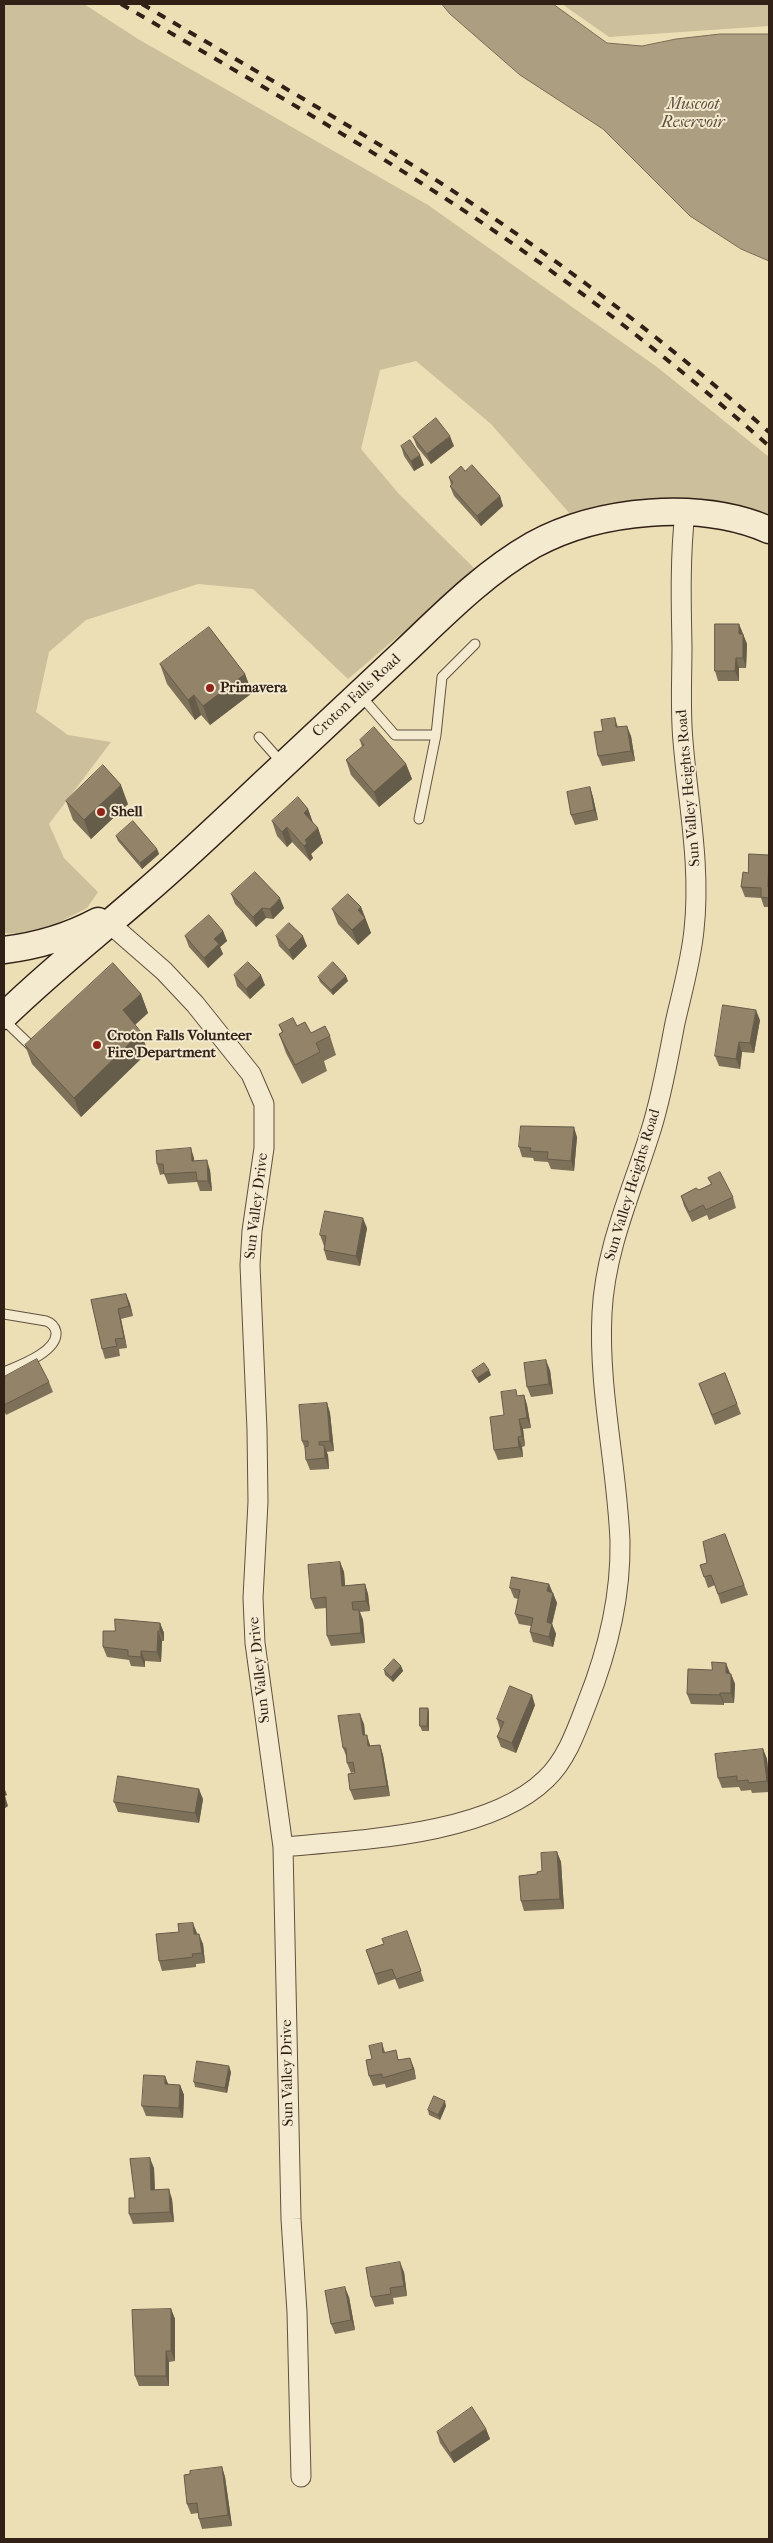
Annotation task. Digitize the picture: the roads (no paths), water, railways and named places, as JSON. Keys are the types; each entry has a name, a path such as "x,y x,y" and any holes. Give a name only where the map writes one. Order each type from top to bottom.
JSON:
{"main road":[{"name":"Croton Falls Road","path":"4,1016 140,898 476,586 509,560 534,544 592,523 623,517 684,512 712,513 741,519 769,530"},
{"path":"4,950 32,946 63,938 140,898"}],"street":[{"name":"Sun Valley Heights Road","path":"283,1847 427,1831 501,1808 526,1794 547,1779 562,1759 576,1732 601,1663 618,1581 620,1541 602,1358 602,1313 606,1276 615,1235 652,1129 663,1088 694,932 696,864 684,757 681,702 681,567 684,512"},
{"name":"Sun Valley Drive","path":"109,923 164,971 195,1004 251,1074 264,1104 264,1148 252,1231 250,1265 258,1430 258,1502 253,1598 255,1643 283,1847 291,2219 297,2312 301,2477"}],"lane":[{"path":"419,819 436,735 442,677 474,644"},
{"path":"359,694 395,735 436,735"},
{"path":"259,737 284,765"},
{"path":"4,1020 31,1046"},
{"path":"4,1314 46,1321 51,1323 56,1330 56,1338 46,1350 4,1372"}],"water":[{"name":"Muscoot Reservoir","path":"442,4 553,4 607,43 642,46 676,39 720,34 769,34 769,261 741,249 690,216 603,129 520,75 450,14"}],"railway":[{"path":"121,4 323,123 486,225 570,285 651,347 769,446"},
{"path":"142,4 374,141 492,217 574,275 654,336 769,432"}],"place":[{"name":"Primavera","path":"210,688"},
{"name":"Shell","path":"101,812"},
{"name":"Croton Falls Volunteer Fire Department","path":"97,1045"}]}
